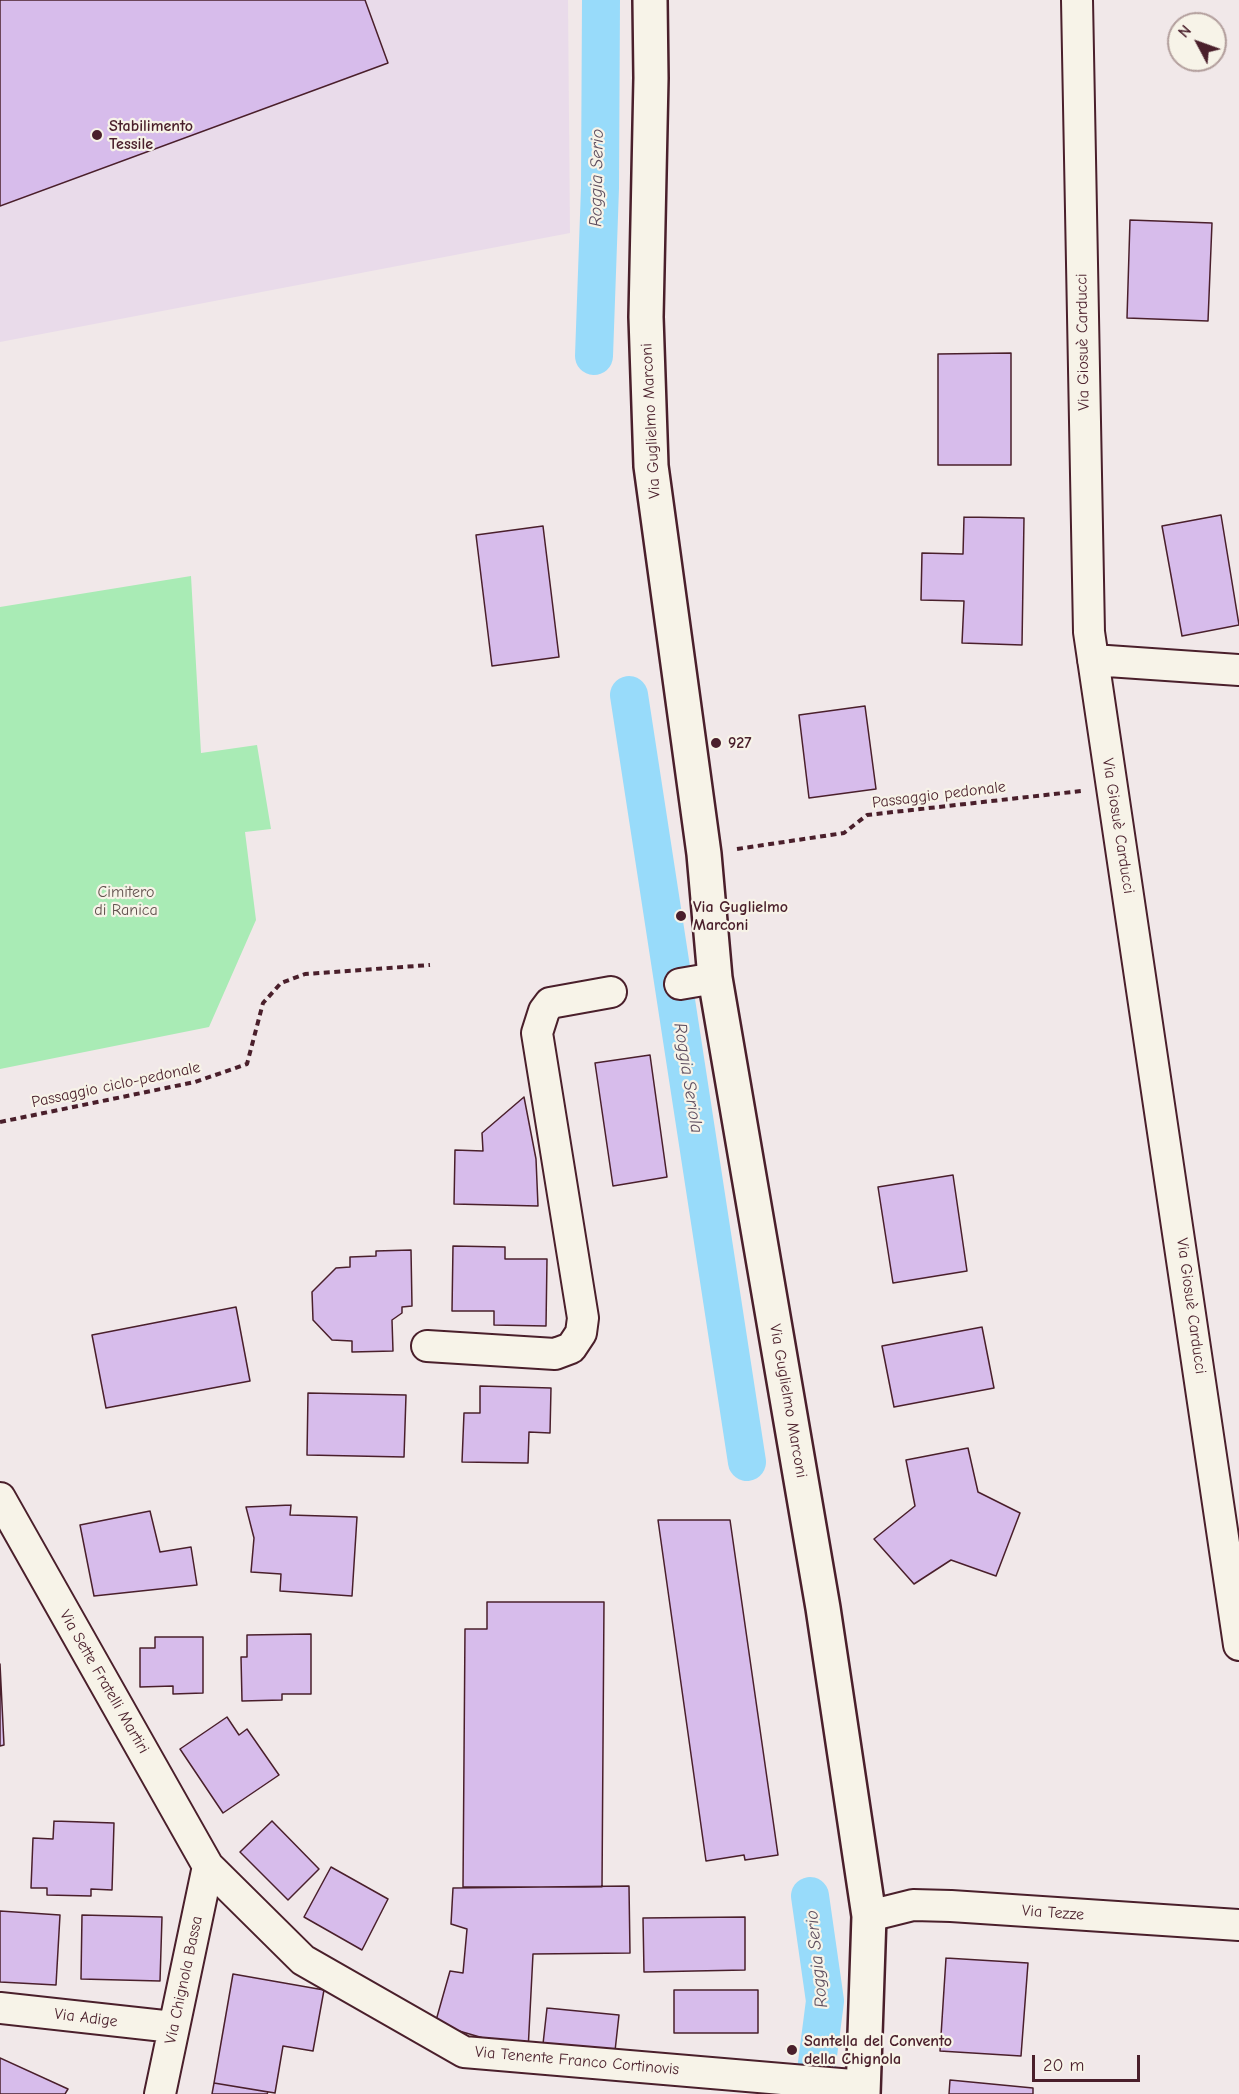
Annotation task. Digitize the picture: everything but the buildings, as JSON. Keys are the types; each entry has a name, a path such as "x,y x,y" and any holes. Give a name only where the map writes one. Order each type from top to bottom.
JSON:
{"street":[{"name":"Via Guglielmo Marconi","path":"650,0 651,78 646,317 651,466 704,854 715,978 824,1608 869,1916 864,2090"},
{"name":"Via Giosuè Carducci","path":"1077,0 1089,620 1093,660 1239,1645"},
{"path":"1093,660 1239,670"},
{"path":"680,984 715,978"},
{"path":"427,1346 555,1354 571,1348 581,1333 583,1318 537,1033 544,1011 550,1003 611,992"},
{"name":"Via Sette Fratelli Martiri","path":"0,1498 208,1866"},
{"name":"Via Chignola Bassa","path":"160,2094 208,1866"},
{"name":"Via Tenente Franco Cortinovis","path":"208,1866 303,1960 464,2052 821,2082 864,2090"},
{"name":"Via Tezze","path":"869,1916 913,1905 1239,1925"},
{"name":"Via Adige","path":"0,2008 173,2027"}],"path":[{"name":"Passaggio pedonale","path":"704,854 844,833 867,815 1112,787"},
{"name":"Passaggio ciclo-pedonale","path":"0,1122 195,1082 247,1064 263,1003 281,983 305,974 430,965"}],"shaded area":[{"path":"0,0 568,0 570,233 0,342"}],"green space":[{"name":"Cimitero di Ranica","path":"191,576 201,753 257,745 271,829 245,832 256,920 209,1027 0,1069 0,607"}],"waterway":[{"name":"Roggia Serio","path":"594,356 600,188 601,0"},
{"name":"Roggia Seriola","path":"629,695 747,1462"},
{"name":"Roggia Serio","path":"810,1896 825,2001 813,2094"}],"place":[{"name":"Stabilimento Tessile","path":"97,135"},
{"name":"927","path":"716,743"},
{"name":"Via Guglielmo Marconi","path":"681,916"},
{"name":"Santella del Convento della Chignola","path":"792,2050"}]}
